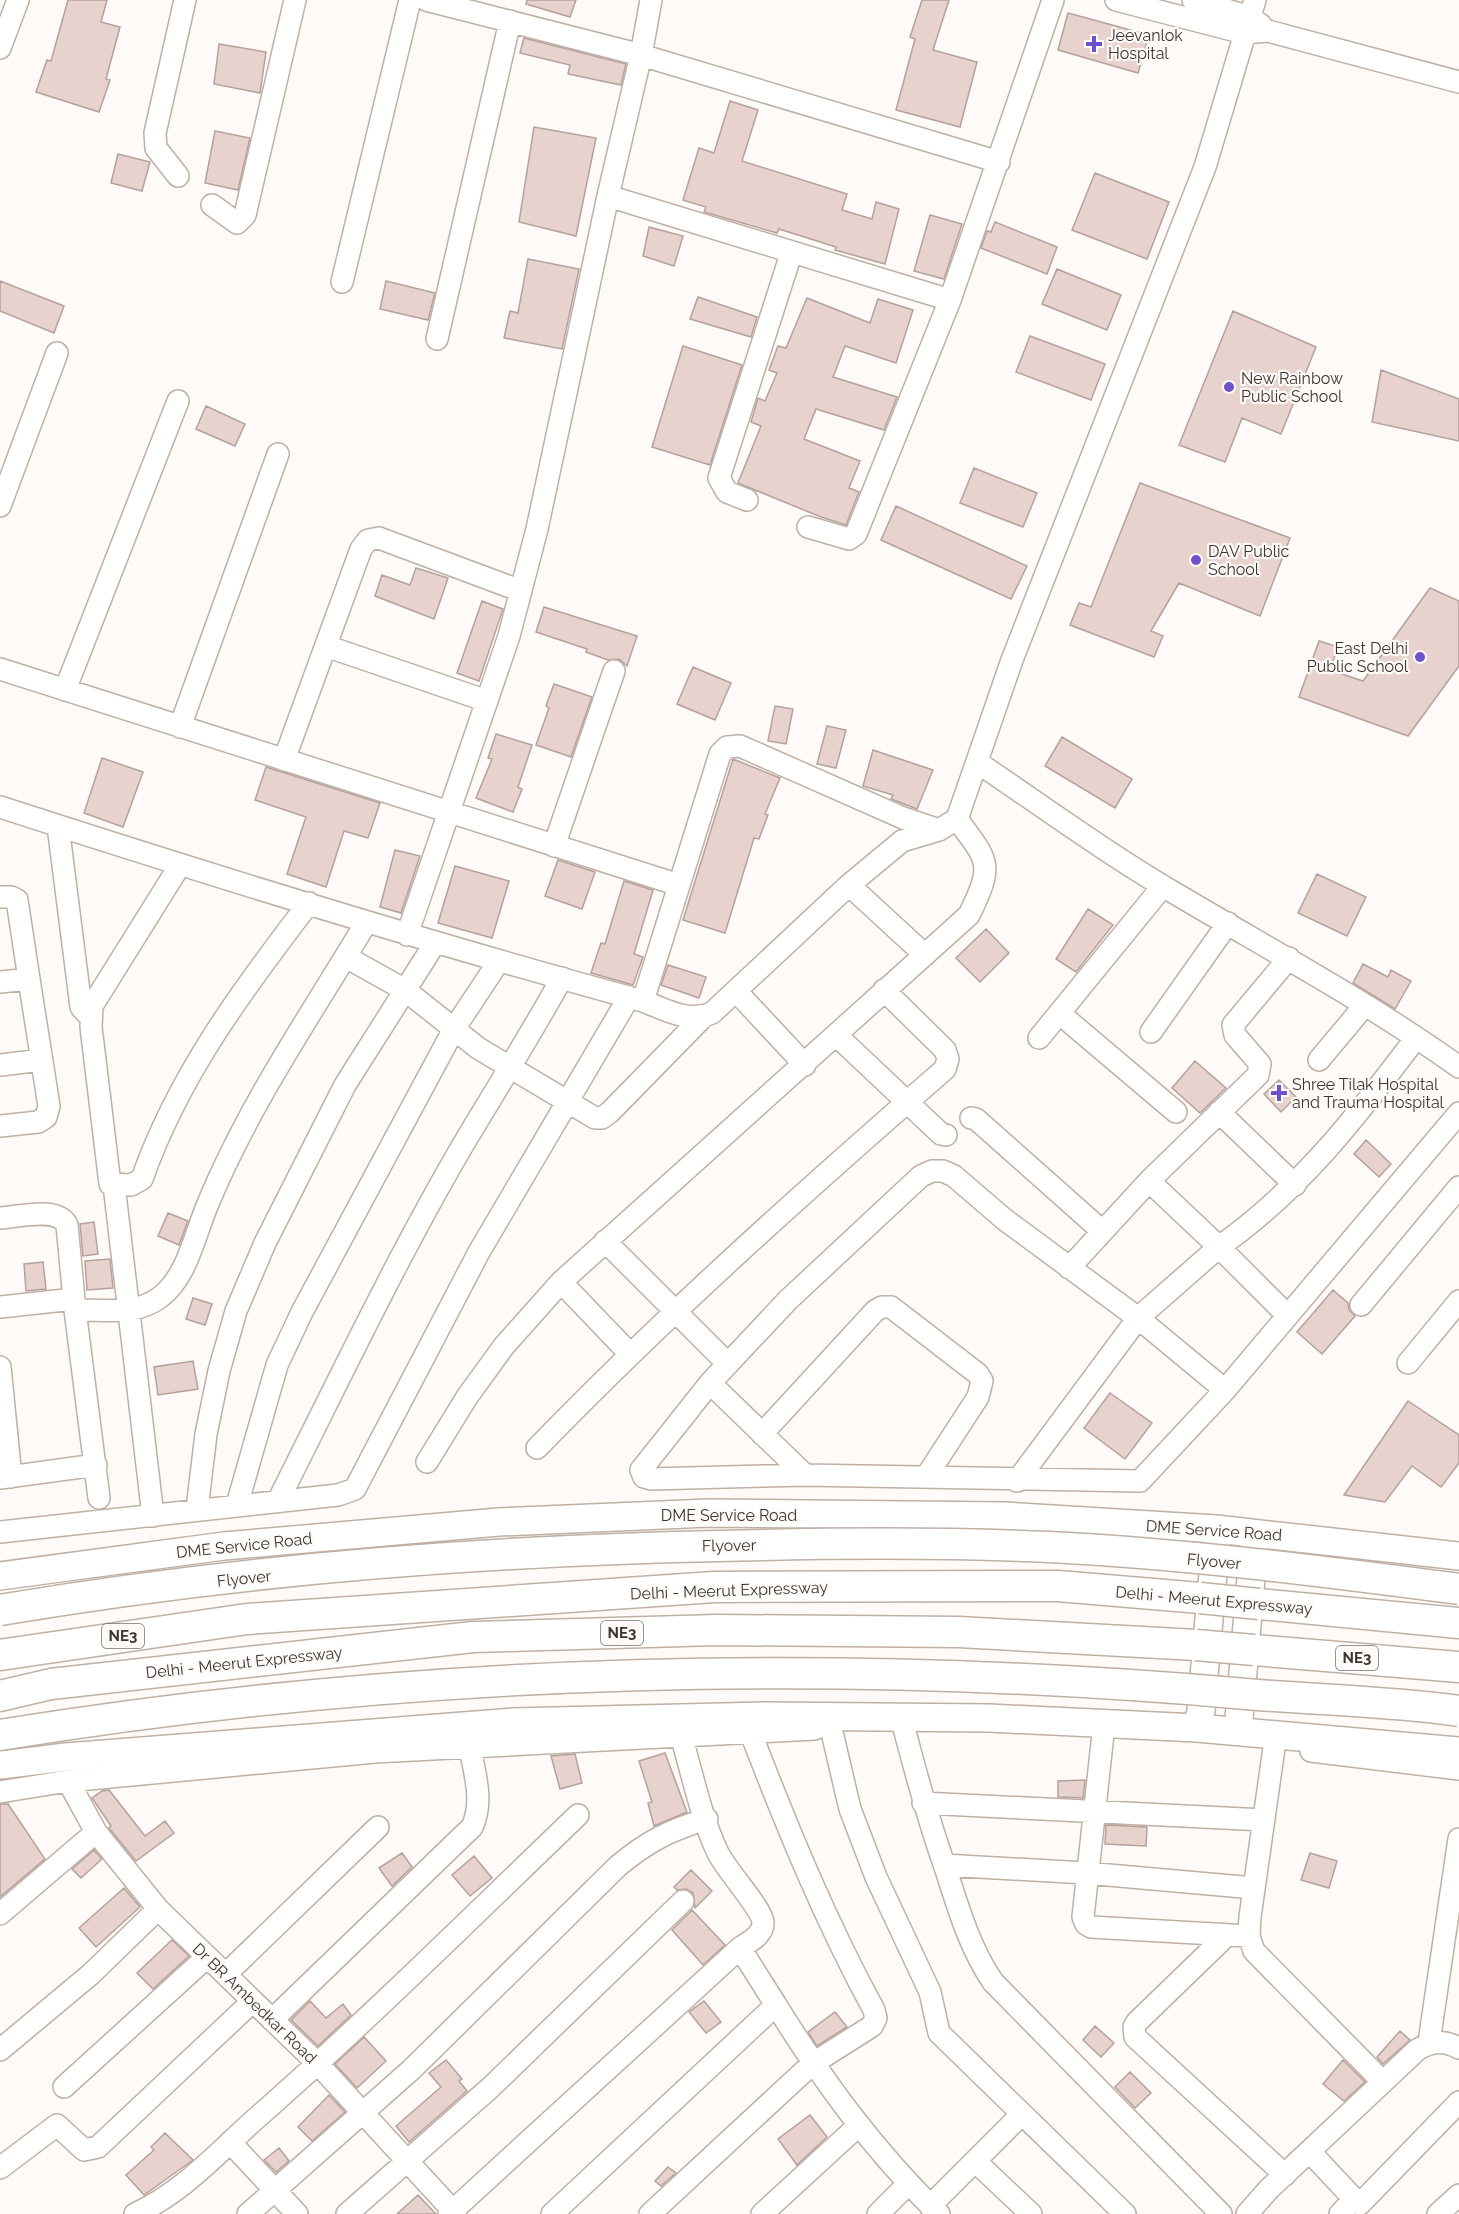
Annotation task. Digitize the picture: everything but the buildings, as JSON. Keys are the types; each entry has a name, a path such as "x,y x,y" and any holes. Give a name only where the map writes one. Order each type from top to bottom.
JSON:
{"highway":[{"name":"Flyover","path":"0,1610 152,1588 349,1566 576,1549 828,1543 1049,1547 1312,1569 1459,1588"},
{"name":"Delhi - Meerut Expressway","path":"0,1655 247,1619 714,1587 1058,1586 1459,1623"},
{"name":"Delhi - Meerut Expressway","path":"0,1696 51,1684 473,1637 717,1630 936,1632 1196,1645 1459,1667"},
{"path":"0,1735 257,1698 501,1678 690,1672 903,1673 1149,1686 1459,1711"}],"main road":[{"name":"DME Service Road","path":"0,1576 224,1546 499,1522 663,1515 1005,1516 1216,1529 1459,1556"},
{"path":"1197,1728 1203,1688 1216,1529"},
{"path":"1238,1730 1255,1533"},
{"path":"0,1765 66,1757 467,1736 679,1726 989,1718 1238,1730 1459,1751"}],"street":[{"path":"0,48 18,0"},
{"path":"178,176 156,148 155,133 184,0"},
{"path":"212,205 237,223 245,215 295,0"},
{"path":"342,282 410,0"},
{"path":"426,0 641,54 999,162"},
{"path":"407,935 487,701 521,591 537,529 651,0"},
{"path":"808,527 849,539 856,534 950,300 1053,0"},
{"path":"1116,0 1250,17"},
{"path":"1193,0 1250,17 1268,31 1459,82"},
{"path":"345,957 405,990 454,1029 511,1068 595,1118 602,1118 703,1017 712,1013 849,885 902,841 948,824 978,762 1012,660 1205,167 1250,17"},
{"path":"437,339 510,21"},
{"path":"608,196 791,254 950,300"},
{"path":"747,500 727,492 718,478 791,254"},
{"path":"0,506 57,353"},
{"path":"66,690 178,401"},
{"path":"180,727 278,454"},
{"path":"284,760 361,549 368,540 379,538 521,591"},
{"path":"326,646 487,701"},
{"path":"0,669 679,885"},
{"path":"554,846 614,671"},
{"path":"0,1532 338,1495 355,1489 464,1280 567,1102 636,999 679,885 720,754 727,747 740,746 903,818 948,824 984,856 984,884 969,915 884,990 805,1065 604,1241 561,1282 504,1346 467,1397 427,1462"},
{"path":"978,762 1103,848 1163,886 1289,958 1459,1067"},
{"path":"0,807 180,865 309,903 366,923 636,999 684,1017 703,1017"},
{"path":"58,826 81,1007 91,1018"},
{"path":"180,865 94,1001 91,1018 108,1181 114,1185 131,1185 142,1179 170,1114 204,1050 249,981 309,903"},
{"path":"849,885 925,955"},
{"path":"1039,1038 1163,886"},
{"path":"0,897 11,897 17,900 49,1106 46,1117 38,1122 0,1126"},
{"path":"0,1306 74,1305 130,1312 158,1299 174,1282 228,1162 267,1086 366,923"},
{"path":"1151,1032 1228,923"},
{"path":"197,1509 213,1402 236,1311 265,1243 316,1140 355,1068 435,943"},
{"path":"1069,1268 1101,1230 1260,1071 1256,1059 1235,1035 1233,1025 1289,958"},
{"path":"237,1505 259,1423 282,1354 322,1270 454,1029 499,961"},
{"path":"278,1501 419,1225 467,1138 511,1068 562,978"},
{"path":"0,982 29,979"},
{"path":"537,1448 630,1354 752,1239 945,1069 948,1059 945,1050 884,990"},
{"path":"736,991 805,1065"},
{"path":"1319,1060 1365,1005"},
{"path":"1059,1013 1176,1112"},
{"path":"837,1035 941,1134 946,1135"},
{"path":"1017,1481 1138,1318 1219,1248 1259,1219 1295,1185 1336,1140 1416,1038"},
{"path":"0,1065 42,1060"},
{"path":"1219,1112 1295,1185"},
{"path":"1225,1390 1138,1318 1004,1219 954,1176 942,1171 932,1171 921,1176 788,1300 710,1383 645,1462 641,1470 644,1477 805,1475 1017,1481 1140,1481 1225,1390 1459,1113"},
{"path":"971,1118 1101,1230"},
{"path":"1149,1181 1287,1315"},
{"path":"114,1185 153,1516"},
{"path":"1361,1305 1459,1187"},
{"path":"0,1218 48,1215 65,1220 69,1234 74,1305 99,1498"},
{"path":"604,1241 728,1364"},
{"path":"561,1282 630,1354"},
{"path":"1408,1363 1459,1301"},
{"path":"762,1434 875,1311 882,1307 891,1307 978,1374 982,1381 978,1397 926,1477"},
{"path":"0,1367 5,1477 96,1465"},
{"path":"710,1383 805,1475"},
{"path":"453,2213 740,1948 760,1934 763,1926 761,1915 738,1885 718,1853 679,1726 750,1731 904,1728 1103,1734 1388,1759 1459,1769"},
{"path":"831,1728 850,1809 876,1877 930,1992 939,2033 1125,2214"},
{"path":"904,1728 923,1803 964,1928 976,1956 993,1982 1221,2214"},
{"path":"650,2214 812,2064 872,2026 876,2018 874,2010 830,1927 750,1731"},
{"path":"1103,1734 1086,1873 1083,1917 1086,1924 1091,1928 1249,1936"},
{"path":"0,1792 68,1781 375,1752 467,1736 479,1802 477,1816 472,1827 272,2020"},
{"path":"1274,1748 1249,1936 1254,1951 1264,1964 1383,2082"},
{"name":"Dr BR Ambedkar Road","path":"68,1781 96,1832 158,1909 318,2064 408,2160 453,2213"},
{"path":"923,1803 1264,1820"},
{"path":"135,2214 156,2204 182,2186 318,2064 578,1815"},
{"path":"248,2214 492,1992 618,1866 645,1844 674,1829 707,1819"},
{"path":"226,1974 378,1827"},
{"path":"0,1914 96,1832"},
{"path":"1429,2043 1459,1839"},
{"path":"944,1865 1086,1873 1254,1888"},
{"path":"347,2214 490,2087 683,1901"},
{"path":"0,2050 91,1974 158,1909"},
{"path":"1227,1935 1137,2022 1133,2032 1135,2037 1285,2175"},
{"path":"740,1948 812,2064 858,2126 908,2184 935,2210 975,2161 1021,2115"},
{"path":"64,2087 207,1957"},
{"path":"0,2168 57,2125 84,2150 98,2147 253,2001"},
{"path":"552,2214 776,2005"},
{"path":"1247,2214 1417,2050 1429,2043 1442,2042 1459,2049"},
{"path":"1310,2152 1356,2208 1459,2102"},
{"path":"762,2214 858,2126"},
{"path":"230,2142 297,2214"},
{"path":"975,2161 1031,2214"},
{"path":"878,2214 908,2184"},
{"path":"1438,2214 1459,2195"}],"place":[{"name":"Jeevanlok Hospital","path":"1094,44"},
{"name":"New Rainbow Public School","path":"1229,387"},
{"name":"DAV Public School","path":"1196,560"},
{"name":"East Delhi Public School","path":"1420,657"},
{"name":"Shree Tilak Hospital and Trauma Hospital","path":"1279,1093"}]}
